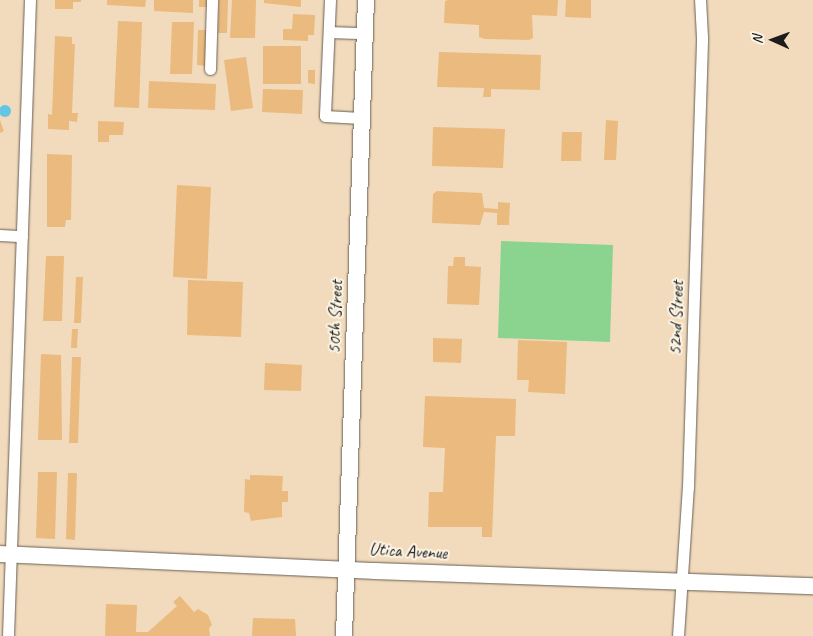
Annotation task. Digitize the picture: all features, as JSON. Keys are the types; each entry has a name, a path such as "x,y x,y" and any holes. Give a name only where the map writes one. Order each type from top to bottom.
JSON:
{"street":[{"path":"8,636 6,554 22,236 30,0"},
{"path":"210,69 212,0"},
{"path":"330,0 325,116 361,118"},
{"name":"50th Street","path":"344,636 366,0"},
{"name":"52nd Street","path":"678,636 680,581 688,487 702,37 700,0"},
{"path":"329,32 365,32"},
{"path":"0,236 22,236"},
{"name":"Utica Avenue","path":"6,554 813,586"}],"green space":[{"path":"501,241 613,245 610,342 498,338"}],"water":[{"path":"3,105 7,105 11,111 7,117 3,117 -1,113 -1,109"}],"building":[{"path":"55,0 81,0 81,2 73,2 73,9 55,9"},
{"path":"107,0 146,0 145,7 107,5"},
{"path":"154,0 193,0 193,13 154,11"},
{"path":"199,0 207,0 207,7 199,7"},
{"path":"219,0 228,0 227,33 218,33"},
{"path":"232,0 256,0 255,38 230,38"},
{"path":"264,0 301,0 301,7 264,3"},
{"path":"448,0 558,0 557,16 532,15 533,38 529,40 485,39 479,37 479,25 444,23 445,1"},
{"path":"566,0 591,0 591,18 565,17"},
{"path":"293,14 315,15 314,35 308,35 308,41 283,40 283,29 292,29"},
{"path":"118,21 142,22 139,108 114,107"},
{"path":"172,22 194,22 192,74 170,74"},
{"path":"198,30 207,30 206,66 197,65"},
{"path":"55,36 72,37 72,44 75,44 72,113 78,113 77,122 69,121 69,130 48,129 48,114 52,115"},
{"path":"263,46 301,46 301,84 263,84"},
{"path":"439,52 541,55 540,90 491,89 491,97 483,97 484,88 437,87"},
{"path":"246,57 253,108 231,111 224,60"},
{"path":"308,70 315,70 315,84 308,83"},
{"path":"149,81 216,84 215,110 148,108"},
{"path":"263,89 303,90 302,114 262,112"},
{"path":"0,120 4,131 0,133"},
{"path":"606,120 618,121 616,160 604,160"},
{"path":"98,121 124,122 123,135 109,135 109,142 98,142"},
{"path":"433,127 505,129 503,168 432,166"},
{"path":"562,132 582,132 581,161 561,161"},
{"path":"47,154 72,155 71,220 66,220 65,227 47,227"},
{"path":"177,185 211,187 207,279 173,277"},
{"path":"437,191 482,193 484,208 498,209 498,202 510,203 509,225 497,225 497,213 484,212 480,225 432,223 433,194"},
{"path":"46,256 64,256 62,321 43,321"},
{"path":"454,257 465,257 465,266 481,267 479,305 447,304 448,266 453,266"},
{"path":"76,277 83,277 81,323 74,323"},
{"path":"188,280 243,282 241,337 187,335"},
{"path":"72,329 78,329 77,348 71,348"},
{"path":"433,338 462,339 461,363 433,362"},
{"path":"518,340 567,342 565,394 528,392 529,380 517,380"},
{"path":"41,354 61,355 62,440 38,440"},
{"path":"72,357 81,357 78,443 69,443"},
{"path":"265,363 302,365 301,391 264,390"},
{"path":"425,396 516,399 515,436 496,436 492,537 482,537 482,527 428,527 429,492 443,492 445,448 423,447"},
{"path":"38,472 57,472 55,539 36,538"},
{"path":"68,473 77,473 75,540 66,539"},
{"path":"250,475 283,476 282,491 288,491 288,502 282,502 282,517 251,521 249,513 244,512 245,479 250,480"},
{"path":"180,596 194,612 198,609 208,615 212,625 209,628 210,636 105,636 106,604 137,605 136,632 148,632 177,606 173,602"},
{"path":"253,618 295,619 296,636 252,636"}]}
